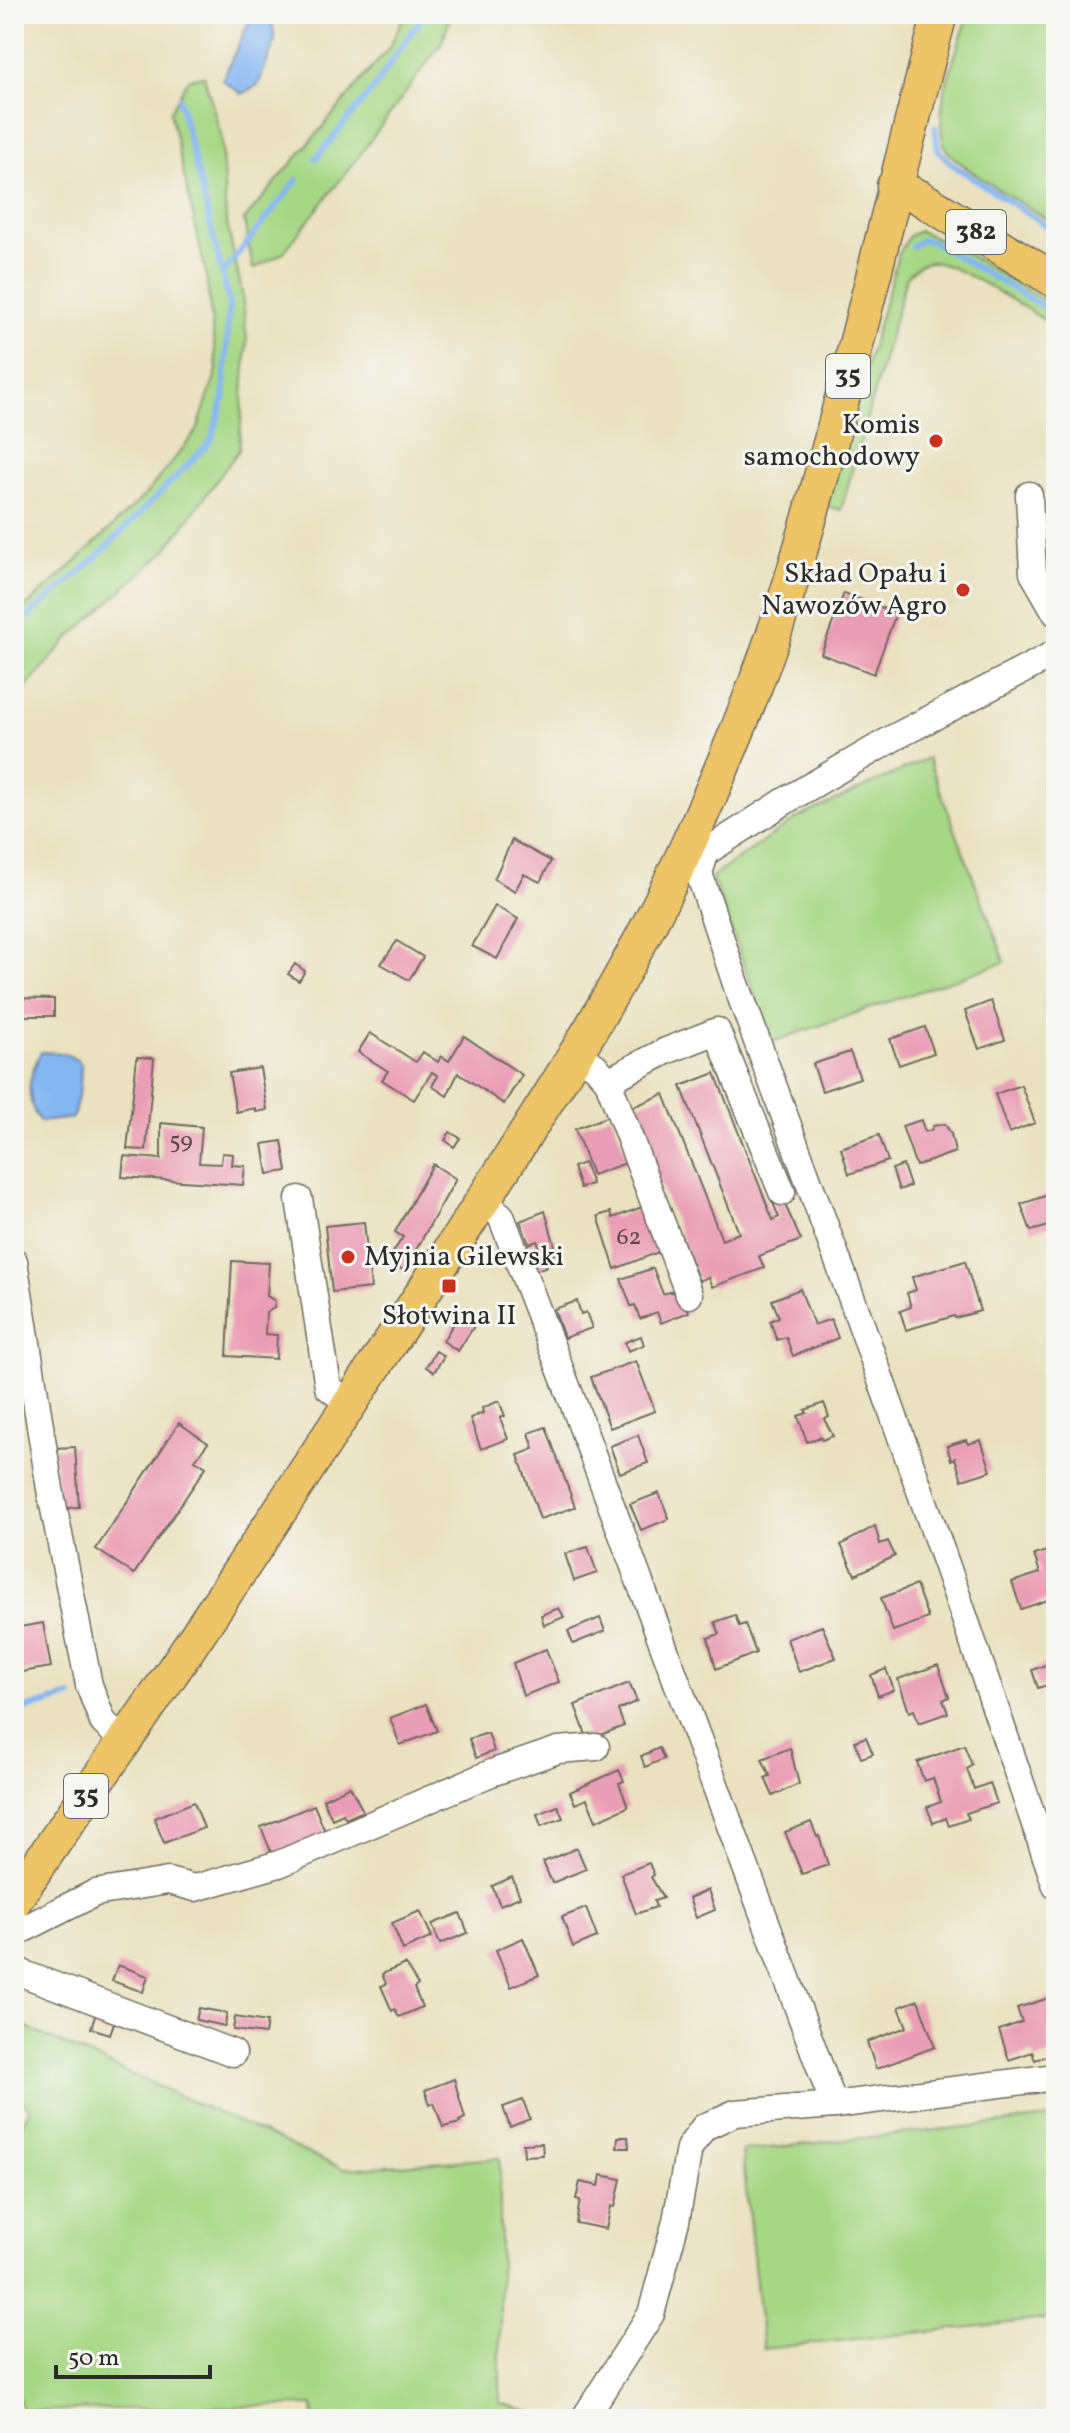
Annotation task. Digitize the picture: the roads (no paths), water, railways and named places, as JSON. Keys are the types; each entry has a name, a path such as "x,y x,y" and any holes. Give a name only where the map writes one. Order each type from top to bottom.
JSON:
{"main road":[{"name":"35","path":"14,1901 350,1404 575,1055 688,870 797,564 940,14"},
{"name":"382","path":"896,176 928,179 1056,259"},
{"name":"382","path":"896,176 919,197 1056,281"}],"street":[{"path":"1029,495 1033,573 1056,613"},
{"path":"1056,653 895,737 785,801 706,852 688,870 736,984 860,1321 1056,1886"},
{"path":"608,1081 666,1051 717,1031 782,1192"},
{"path":"575,1055 595,1066 608,1081 689,1295"},
{"path":"299,1199 328,1387 350,1404"},
{"path":"483,1200 501,1216 834,2105"},
{"path":"14,1261 50,1489 89,1685 103,1722 124,1741"},
{"path":"14,1934 95,1893 168,1881 195,1888 279,1864 491,1773 558,1750 596,1747"},
{"path":"14,1968 233,2053"},
{"path":"584,2419 651,2314 676,2221 689,2148 704,2127 735,2113 834,2105 1056,2077"}],"water":[{"path":"261,14 271,17 275,41 258,85 242,94 222,80 251,18"},
{"path":"41,1052 67,1055 81,1064 73,1118 40,1122 35,1113 30,1087"}],"waterway":[{"path":"316,158 373,89 424,14"},
{"path":"14,628 95,559 211,441 224,398 229,301 179,98"},
{"path":"935,127 938,150 953,165 1056,232"},
{"path":"222,274 297,180"},
{"path":"912,246 921,240 931,241 1056,314"},
{"path":"14,1712 71,1696"}],"place":[{"name":"Komis samochodowy","path":"936,441"},
{"name":"Skład Opału i Nawozów Agro","path":"963,590"},
{"name":"Myjnia Gilewski","path":"348,1257"},
{"name":"Słotwina II","path":"449,1286"}]}
